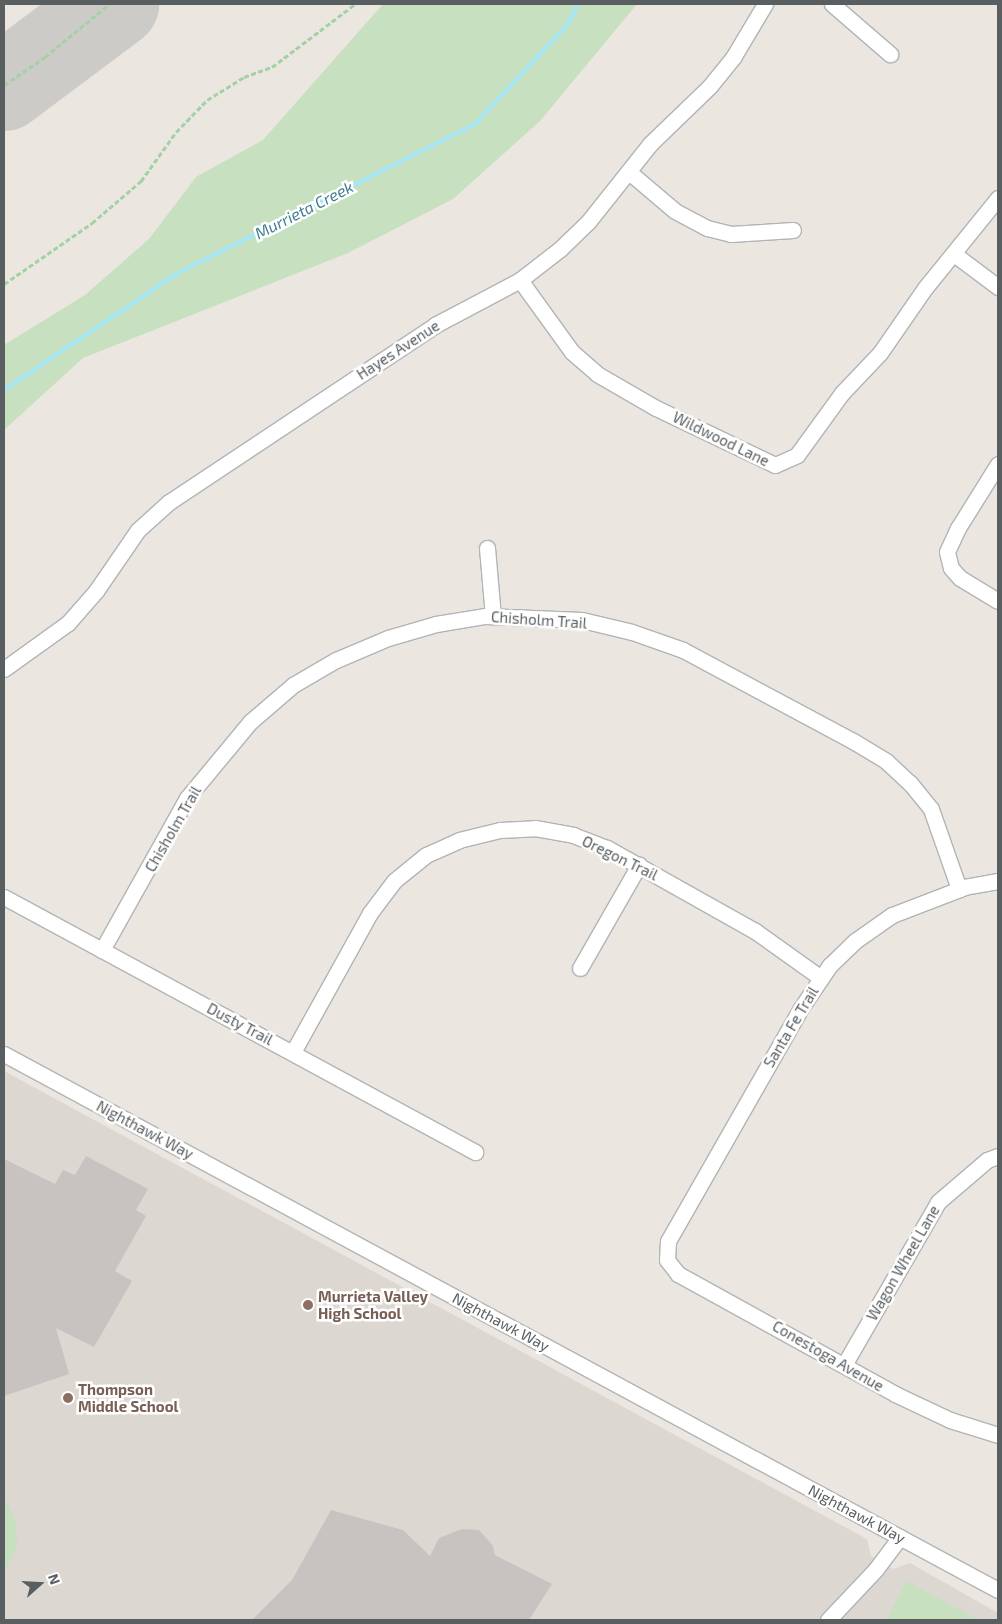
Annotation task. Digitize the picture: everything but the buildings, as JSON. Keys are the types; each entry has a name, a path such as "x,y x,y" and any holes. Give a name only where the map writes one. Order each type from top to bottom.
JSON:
{"street":[{"name":"Hayes Avenue","path":"4,669 68,623 96,591 138,530 169,502 436,325 520,280 560,249 588,222 650,144 690,107 734,56 765,4"},
{"path":"832,4 890,54"},
{"path":"629,172 675,211 708,228 731,234 793,230"},
{"name":"Wildwood Lane","path":"520,280 572,352 597,374 656,408 775,465 797,454 842,393 880,353 925,288 998,198"},
{"path":"954,254 998,287"},
{"path":"998,464 958,528 947,552 951,568 960,578 998,601"},
{"path":"487,548 493,616"},
{"name":"Chisholm Trail","path":"102,950 187,798 250,722 293,685 336,660 388,638 436,624 493,616 582,620 675,647 853,741 886,761 931,809 959,889"},
{"name":"Oregon Trail","path":"293,1052 370,913 394,881 426,855 459,840 500,830 535,828 573,835 638,865 755,931 821,978"},
{"path":"580,968 638,865"},
{"name":"Santa Fe Trail","path":"667,1260 668,1241 821,978 855,941 892,915 959,889 998,881"},
{"name":"Dusty Trail","path":"4,897 475,1152"},
{"name":"Nighthawk Way","path":"4,1054 998,1590"},
{"name":"Wagon Wheel Lane","path":"844,1364 938,1202 987,1160 998,1156"},
{"name":"Conestoga Avenue","path":"667,1260 678,1274 844,1364 895,1394 950,1420 998,1435"},
{"path":"828,1620 876,1570 900,1538"}],"path":[{"path":"4,85 45,58 109,4"},
{"path":"4,284 92,223 141,180 176,132 207,100 244,77 272,67 355,4"}],"shaded area":[{"name":"Murrieta Valley High School","path":"4,1071 867,1539 871,1556 893,1569 910,1563 998,1613 998,1620 4,1620"}],"green space":[{"path":"383,4 637,4 540,121 453,199 348,253 83,358 4,430 4,345 85,295 149,239 196,177 263,140"},
{"path":"4,1496 16,1521 17,1546 4,1573"},
{"path":"907,1581 979,1620 886,1620"}],"waterway":[{"name":"Murrieta Creek","path":"4,390 176,274 475,124 568,24 578,4"}],"runway":[{"path":"4,87 115,4"}],"place":[{"name":"Murrieta Valley High School","path":"308,1305"},
{"name":"Thompson Middle School","path":"68,1398"}]}
